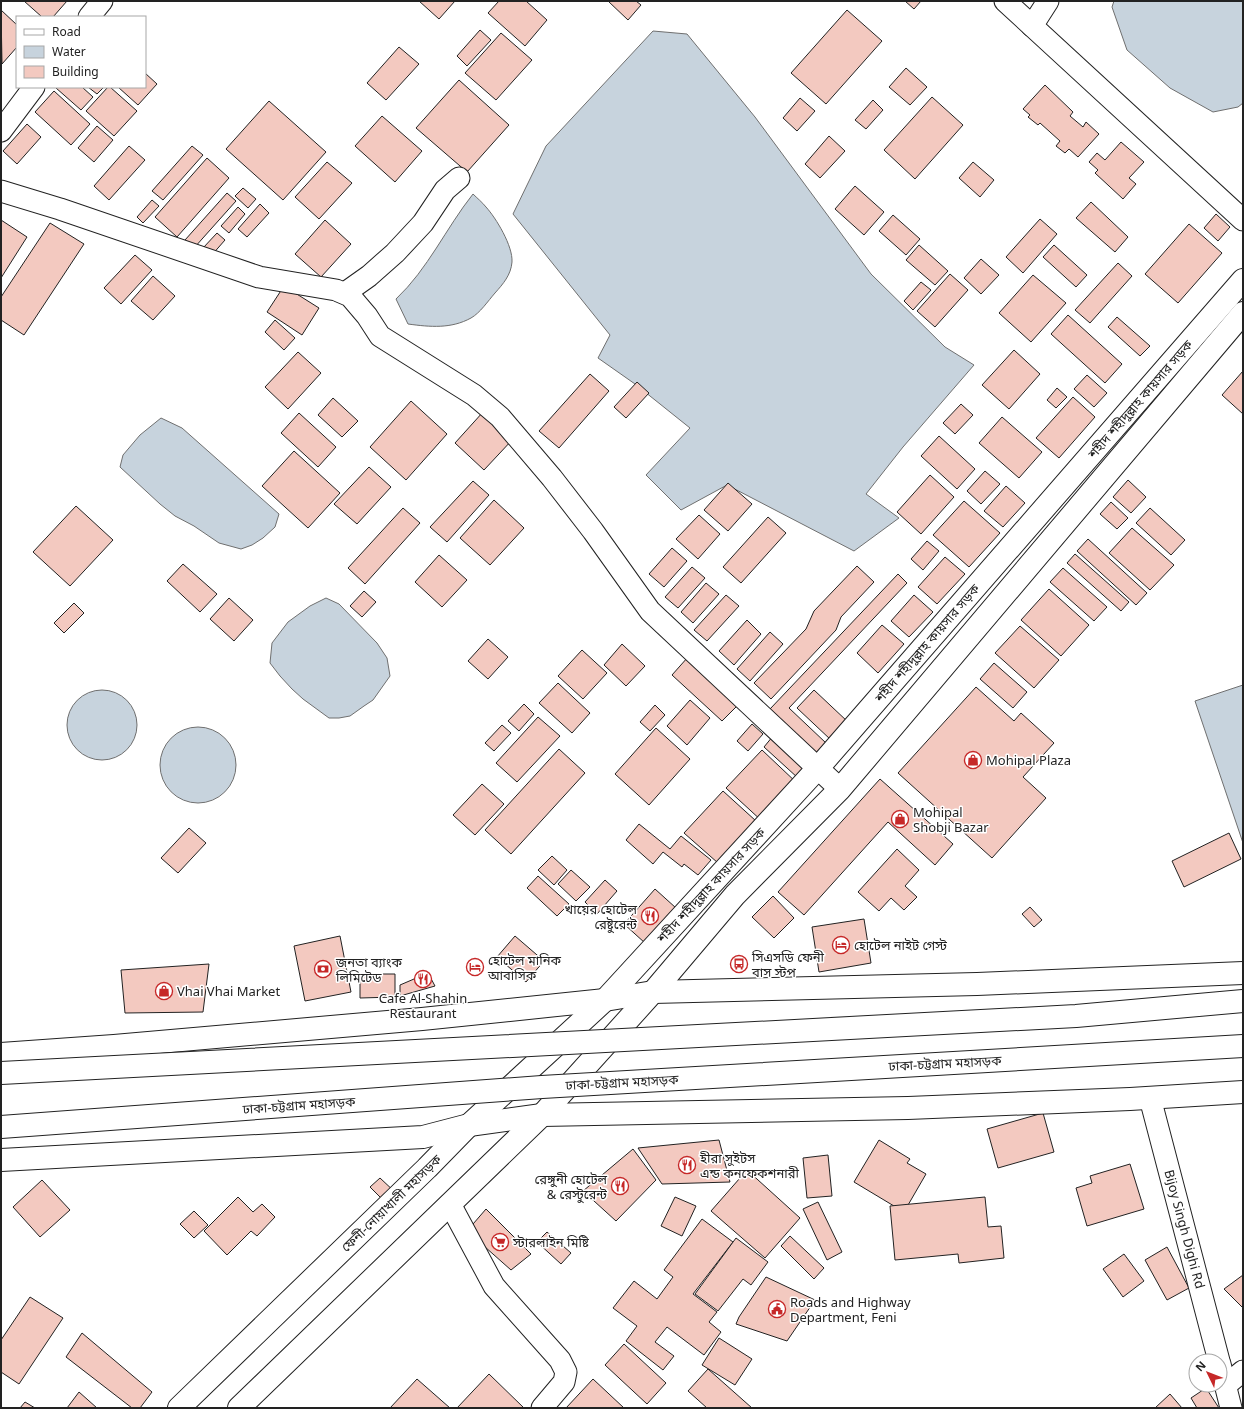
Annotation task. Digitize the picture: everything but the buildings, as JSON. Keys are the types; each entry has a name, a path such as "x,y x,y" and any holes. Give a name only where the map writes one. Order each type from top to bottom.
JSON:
{"main road":[{"name":"শহীদ শহীদুল্লাহ কায়সার সড়ক","path":"605,1000 818,768 1243,280"},
{"name":"শহীদ শহীদুল্লাহ কায়সার সড়ক","path":"653,992 735,895 840,789 1243,313"},
{"path":"1,1054 114,1046 422,1019 605,1000 653,992 977,984 1243,973"},
{"path":"239,1408 542,1115 653,992"},
{"name":"ফেনী-নোয়াখালী মহাসড়ক","path":"179,1408 427,1168 469,1125 605,1000"},
{"path":"1,1072 1076,1016 1243,1001"},
{"name":"ঢাকা-চট্টগ্রাম মহাসড়ক","path":"1,1127 542,1086 1243,1046"},
{"path":"1,1160 423,1137 469,1125 542,1115 908,1108 1150,1098 1243,1092"}],"street":[{"path":"90,16 102,1"},
{"path":"1005,1 1243,220"},
{"path":"1032,26 1048,1"},
{"path":"1,131 33,88"},
{"path":"345,293 369,276 395,253 423,223 445,190 459,178"},
{"path":"1,191 259,277 336,290 350,296 368,316 380,336 474,395 500,417 552,478 593,531 650,611 840,789"},
{"name":"Bijoy Singh Dighi Rd","path":"1150,1098 1217,1353"},
{"path":"450,1204 494,1286 560,1360 566,1372 564,1382 542,1408"},
{"path":"1228,1383 1243,1372"},
{"path":"1228,1393 1231,1408"}],"water":[{"path":"1114,1 1243,1 1243,103 1238,107 1213,112 1170,88 1127,50 1112,7"},
{"path":"653,31 687,34 755,117 871,274 945,347 974,365 903,447 866,494 899,518 854,551 727,485 681,510 646,475 690,428 635,384 598,358 610,335 513,214 546,146"},
{"path":"473,194 490,212 507,240 512,255 512,262 506,279 478,313 463,322 448,326 408,324 396,299 418,275"},
{"path":"161,418 182,428 279,514 275,527 263,538 252,545 241,549 219,543 194,526 175,516 120,467 123,455 140,435"},
{"path":"326,598 339,604 377,643 387,658 390,676 373,700 350,716 339,718 329,718 303,699 280,676 270,663 272,643 288,622 310,606"},
{"path":"1243,685 1243,843 1195,701"},
{"path":"95,690 109,690 122,696 131,705 135,711 137,725 135,739 127,750 116,758 109,760 95,760 88,758 77,750 69,739 67,732 67,718 69,711 77,700 88,692"},
{"path":"198,727 212,730 225,738 233,751 236,765 233,779 225,792 212,800 198,803 184,800 171,792 163,779 160,765 163,751 171,738 184,730"}],"place":[{"name":"Mohipal Plaza","path":"973,760"},
{"name":"Mohipal Shobji Bazar","path":"900,819"},
{"name":"খায়ের হোটেল রেষ্টুরেন্ট","path":"650,916"},
{"name":"হোটেল নাইট গেস্ট","path":"841,945"},
{"name":"সিএসডি ফেনী বাস স্টপ","path":"739,964"},
{"name":"হোটেল মানিক আবাসিক","path":"475,967"},
{"name":"জনতা ব্যাংক লিমিটেড","path":"323,969"},
{"name":"Cafe Al-Shahin Restaurant","path":"423,979"},
{"name":"Vhai Vhai Market","path":"164,991"},
{"name":"হীরা সুইটস এন্ড কনফেকশনারী","path":"687,1165"},
{"name":"রেঙ্গুনী হোটেল & রেস্টুরেন্ট","path":"620,1186"},
{"name":"স্টারলাইন মিষ্টি","path":"500,1242"},
{"name":"Roads and Highway Department, Feni","path":"777,1309"}]}
